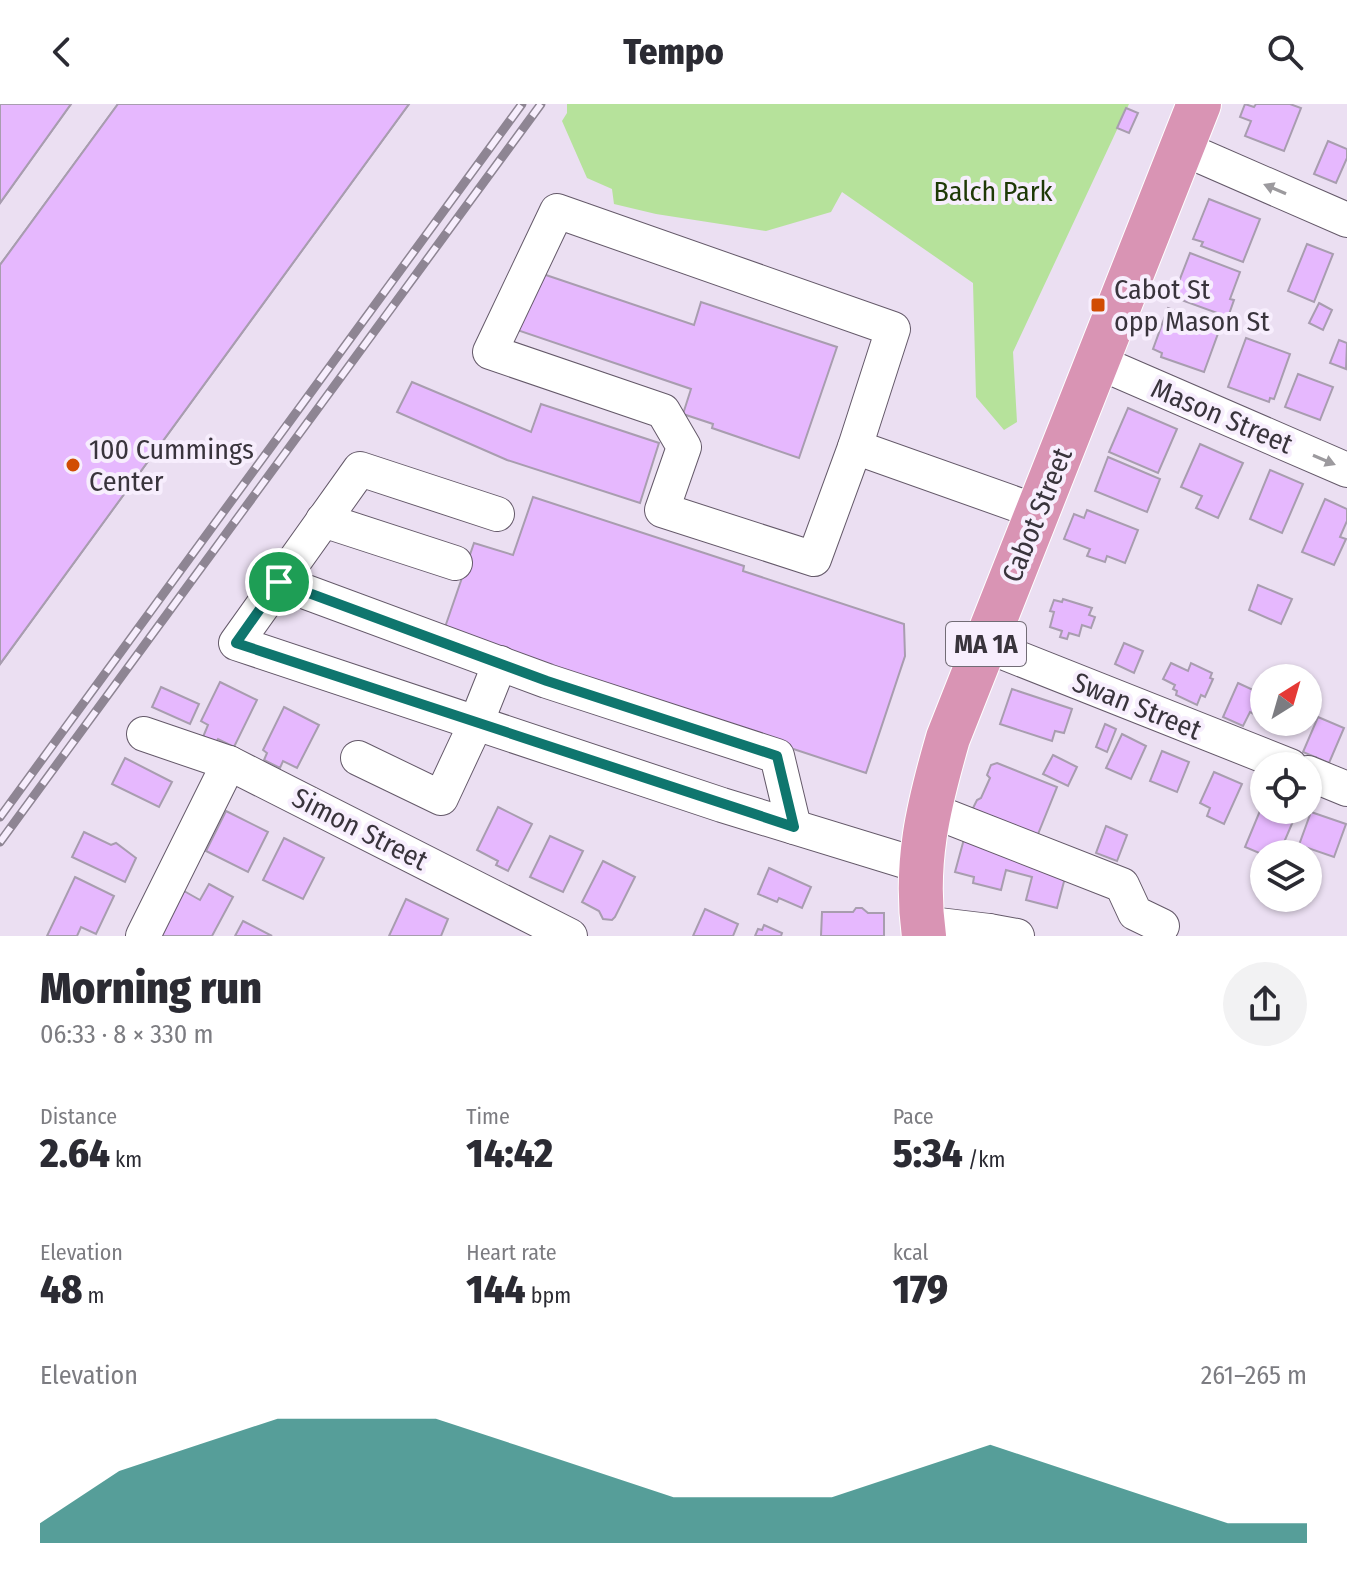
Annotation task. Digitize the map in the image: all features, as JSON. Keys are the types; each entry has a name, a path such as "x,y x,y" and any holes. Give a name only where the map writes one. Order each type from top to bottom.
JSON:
{"highway":[{"name":"Cabot Street","path":"923,929 921,866 928,809 948,738 1199,104"}],"street":[{"path":"1182,148 1347,220"},
{"path":"557,211 893,329 855,447 814,559 662,510 684,447 663,411 490,352 557,211"},
{"name":"Mason Street","path":"1098,362 1347,470"},
{"path":"855,447 1038,512"},
{"path":"497,514 360,469 236,643 921,866"},
{"path":"323,520 455,563"},
{"path":"279,582 547,681 777,756 794,827"},
{"name":"Swan Street","path":"985,645 1255,752"},
{"path":"358,758 441,798 500,663"},
{"name":"Simon Street","path":"144,734 229,763 570,936"},
{"path":"143,936 229,763"},
{"path":"1322,779 1347,789"},
{"path":"928,809 1122,885 1135,913 1162,926"},
{"path":"923,929 998,934"}],"green space":[{"name":"Balch Park","path":"567,104 1129,104 1013,352 1017,422 1004,430 976,397 973,283 842,192 831,212 766,231 656,214 614,204 612,189 587,178 562,121 567,113"}],"building":[{"path":"0,104 71,104 0,203"},
{"path":"0,104 71,104 0,203"},
{"name":"100 Cummings Center","path":"118,104 409,104 0,664 0,265"},
{"name":"100 Cummings Center","path":"118,104 409,104 0,664 0,265"},
{"path":"1245,104 1254,107 1256,104 1290,104 1301,108 1284,151 1245,136 1251,121 1240,117"},
{"path":"1126,108 1138,113 1129,133 1117,128"},
{"path":"1328,141 1347,149 1347,158 1336,183 1314,174"},
{"path":"1209,199 1260,219 1243,262 1201,246 1203,242 1193,239"},
{"path":"1307,244 1333,254 1314,302 1288,291"},
{"path":"1190,253 1240,272 1230,299 1234,300 1228,317 1173,297"},
{"path":"537,272 694,325 701,302 837,347 799,458 712,428 713,424 683,414 691,389 517,330"},
{"path":"1319,303 1332,310 1323,330 1309,323"},
{"path":"1168,308 1220,328 1204,372 1161,357 1162,353 1153,349"},
{"path":"1246,338 1290,354 1274,399 1270,398 1269,402 1228,387"},
{"path":"1339,340 1347,343 1346,369 1330,363"},
{"path":"1298,374 1333,387 1320,420 1285,407"},
{"path":"412,382 531,432 541,404 659,443 640,503 507,460 397,412"},
{"path":"1128,408 1177,429 1158,473 1109,452"},
{"path":"1200,444 1243,463 1218,518 1196,508 1202,496 1181,487"},
{"path":"1108,457 1160,479 1147,512 1095,491"},
{"path":"1270,470 1303,484 1282,533 1250,519"},
{"path":"533,497 744,566 743,571 904,624 905,656 866,773 443,633 474,543 513,555"},
{"path":"1325,499 1347,509 1347,521 1340,537 1346,539 1334,565 1302,552"},
{"path":"1087,510 1138,530 1125,563 1107,556 1105,562 1087,556 1090,549 1064,539 1074,514 1084,518"},
{"path":"1258,585 1292,599 1281,624 1249,610"},
{"path":"1063,599 1092,608 1089,615 1095,617 1091,628 1082,625 1079,636 1069,633 1067,639 1060,637 1062,631 1050,627 1054,600 1062,602"},
{"path":"1124,643 1143,651 1134,673 1115,664"},
{"path":"1171,663 1188,671 1191,663 1212,673 1210,678 1213,679 1205,697 1201,695 1197,705 1176,695 1175,685 1163,679"},
{"path":"220,682 257,700 234,747 218,739 216,743 203,737 208,725 201,721"},
{"path":"1238,683 1250,689 1250,712 1243,726 1223,717"},
{"path":"161,687 199,704 190,724 152,707"},
{"path":"1012,689 1072,709 1064,733 1055,731 1052,741 1000,724"},
{"path":"284,707 319,725 297,768 283,761 280,768 264,760 267,753 263,750"},
{"path":"1322,719 1344,728 1329,763 1322,760 1322,752 1303,752 1310,736 1322,736"},
{"path":"1105,724 1116,729 1107,752 1096,747"},
{"path":"1122,734 1146,746 1131,779 1106,768"},
{"path":"1162,751 1189,762 1177,792 1150,781"},
{"path":"1053,755 1077,767 1068,786 1043,774"},
{"path":"125,758 172,782 159,807 112,784"},
{"path":"997,763 1057,787 1036,839 976,815 973,808 990,778 987,775 991,765"},
{"path":"1214,772 1242,784 1224,824 1207,816 1210,808 1200,803"},
{"path":"498,807 532,824 508,871 496,865 498,861 477,850"},
{"path":"226,811 268,832 248,872 206,851"},
{"path":"1322,816 1346,824 1334,857 1322,853 1322,840 1301,840 1307,824 1322,824"},
{"path":"1255,824 1292,824 1285,840 1250,840 1250,849 1245,847"},
{"path":"1106,826 1127,835 1117,861 1096,853"},
{"path":"84,832 111,845 116,843 136,858 125,882 72,857"},
{"path":"550,836 583,851 563,892 530,877"},
{"path":"284,838 324,858 303,899 263,880"},
{"path":"964,839 1066,874 1057,908 1026,900 1032,877 1006,870 1001,890 973,883 974,877 955,872"},
{"path":"603,861 635,877 612,920 603,919 599,911 582,902"},
{"path":"769,868 811,887 802,908 779,898 777,902 758,894"},
{"path":"75,877 114,896 96,934 81,927 77,936 47,936"},
{"path":"209,884 233,897 212,936 160,936 184,891 200,900"},
{"path":"406,899 448,919 441,936 389,936"},
{"path":"856,908 868,913 884,913 884,936 821,936 822,912 853,912"},
{"path":"705,909 738,924 733,936 693,936"},
{"path":"243,921 272,936 235,936"},
{"path":"764,925 782,933 781,936 755,936"}],"railway":[{"path":"0,817 522,104"},
{"path":"0,842 541,104"}],"place":[{"name":"Cabot St opp Mason St","path":"1098,305"},
{"name":"100 Cummings Center","path":"73,465"}],"route":[{"path":"279,582 547,681 777,756 794,827 236,643 279,582"}]}
